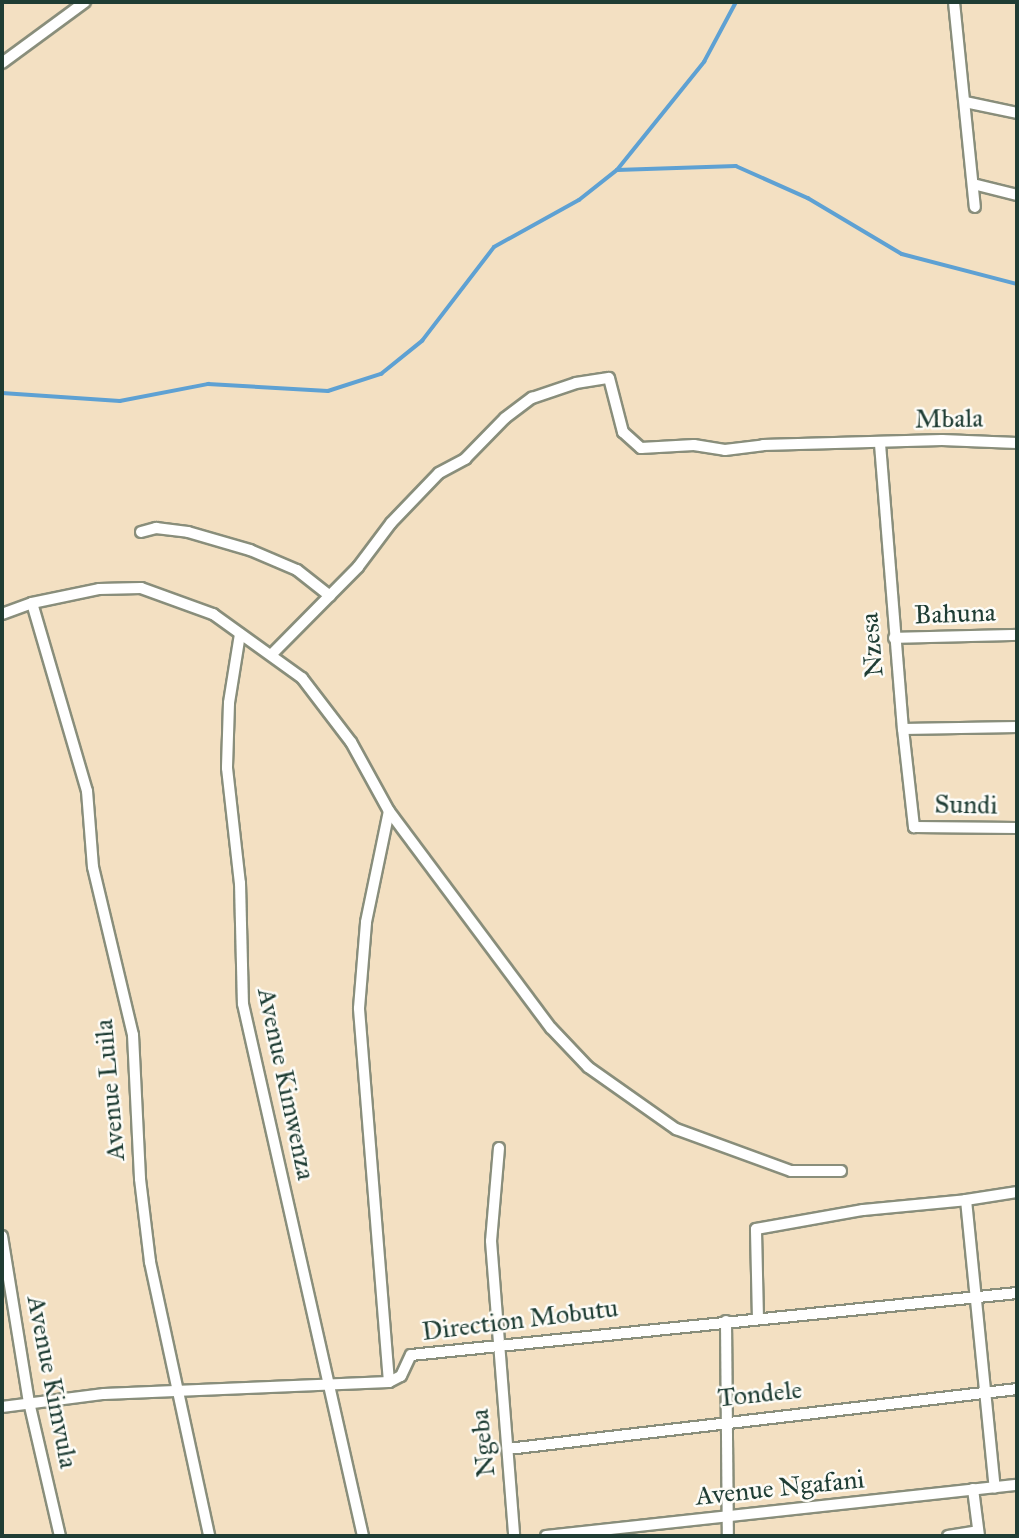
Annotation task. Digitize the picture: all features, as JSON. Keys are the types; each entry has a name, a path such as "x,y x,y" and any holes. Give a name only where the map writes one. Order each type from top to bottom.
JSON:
{"street":[{"path":"2,63 85,2"},
{"path":"954,2 975,207"},
{"path":"965,102 1017,113"},
{"path":"973,184 1017,195"},
{"name":"Mbala","path":"330,596 439,473 465,459 505,418 532,398 576,383 609,378 623,432 641,448 694,445 725,450 763,445 880,444 942,440 1017,443"},
{"name":"Nzesa","path":"880,444 894,638 914,827"},
{"path":"141,531 156,528 187,532 250,550 297,570 330,596 271,655"},
{"path":"2,614 32,603 99,589 141,588 213,614 296,671 351,742 389,811 551,1028 588,1068 676,1129 792,1171 841,1171"},
{"name":"Avenue Luila","path":"32,603 87,792 93,867 133,1035 147,1235 209,1536"},
{"name":"Avenue Kimwenza","path":"240,634 229,704 227,768 240,883 243,1004 363,1536"},
{"name":"Bahuna","path":"894,638 1017,635"},
{"path":"903,729 1017,727"},
{"path":"2,1407 29,1402 178,1391 389,1382 359,1008 366,922 389,811"},
{"name":"Sundi","path":"914,827 1017,828"},
{"name":"Ngeba","path":"499,1148 491,1241 497,1345 514,1536"},
{"path":"758,1318 756,1229 863,1210 1017,1192"},
{"path":"966,1200 995,1488"},
{"name":"Avenue Kimvula","path":"2,1236 29,1402 60,1536"},
{"name":"Direction Mobutu","path":"389,1382 401,1376 411,1355 1017,1293"},
{"path":"726,1321 728,1536"},
{"name":"Tondele","path":"508,1449 726,1420 1017,1390"},
{"name":"Avenue Ngafani","path":"547,1536 668,1521 727,1519 1017,1485"},
{"path":"948,1536 979,1534 973,1489"}],"waterway":[{"path":"617,170 704,62 736,2"},
{"path":"2,393 120,401 208,384 328,391 381,374 422,341 494,247 579,200 617,170 736,166 808,198 902,254 1017,284"}]}
